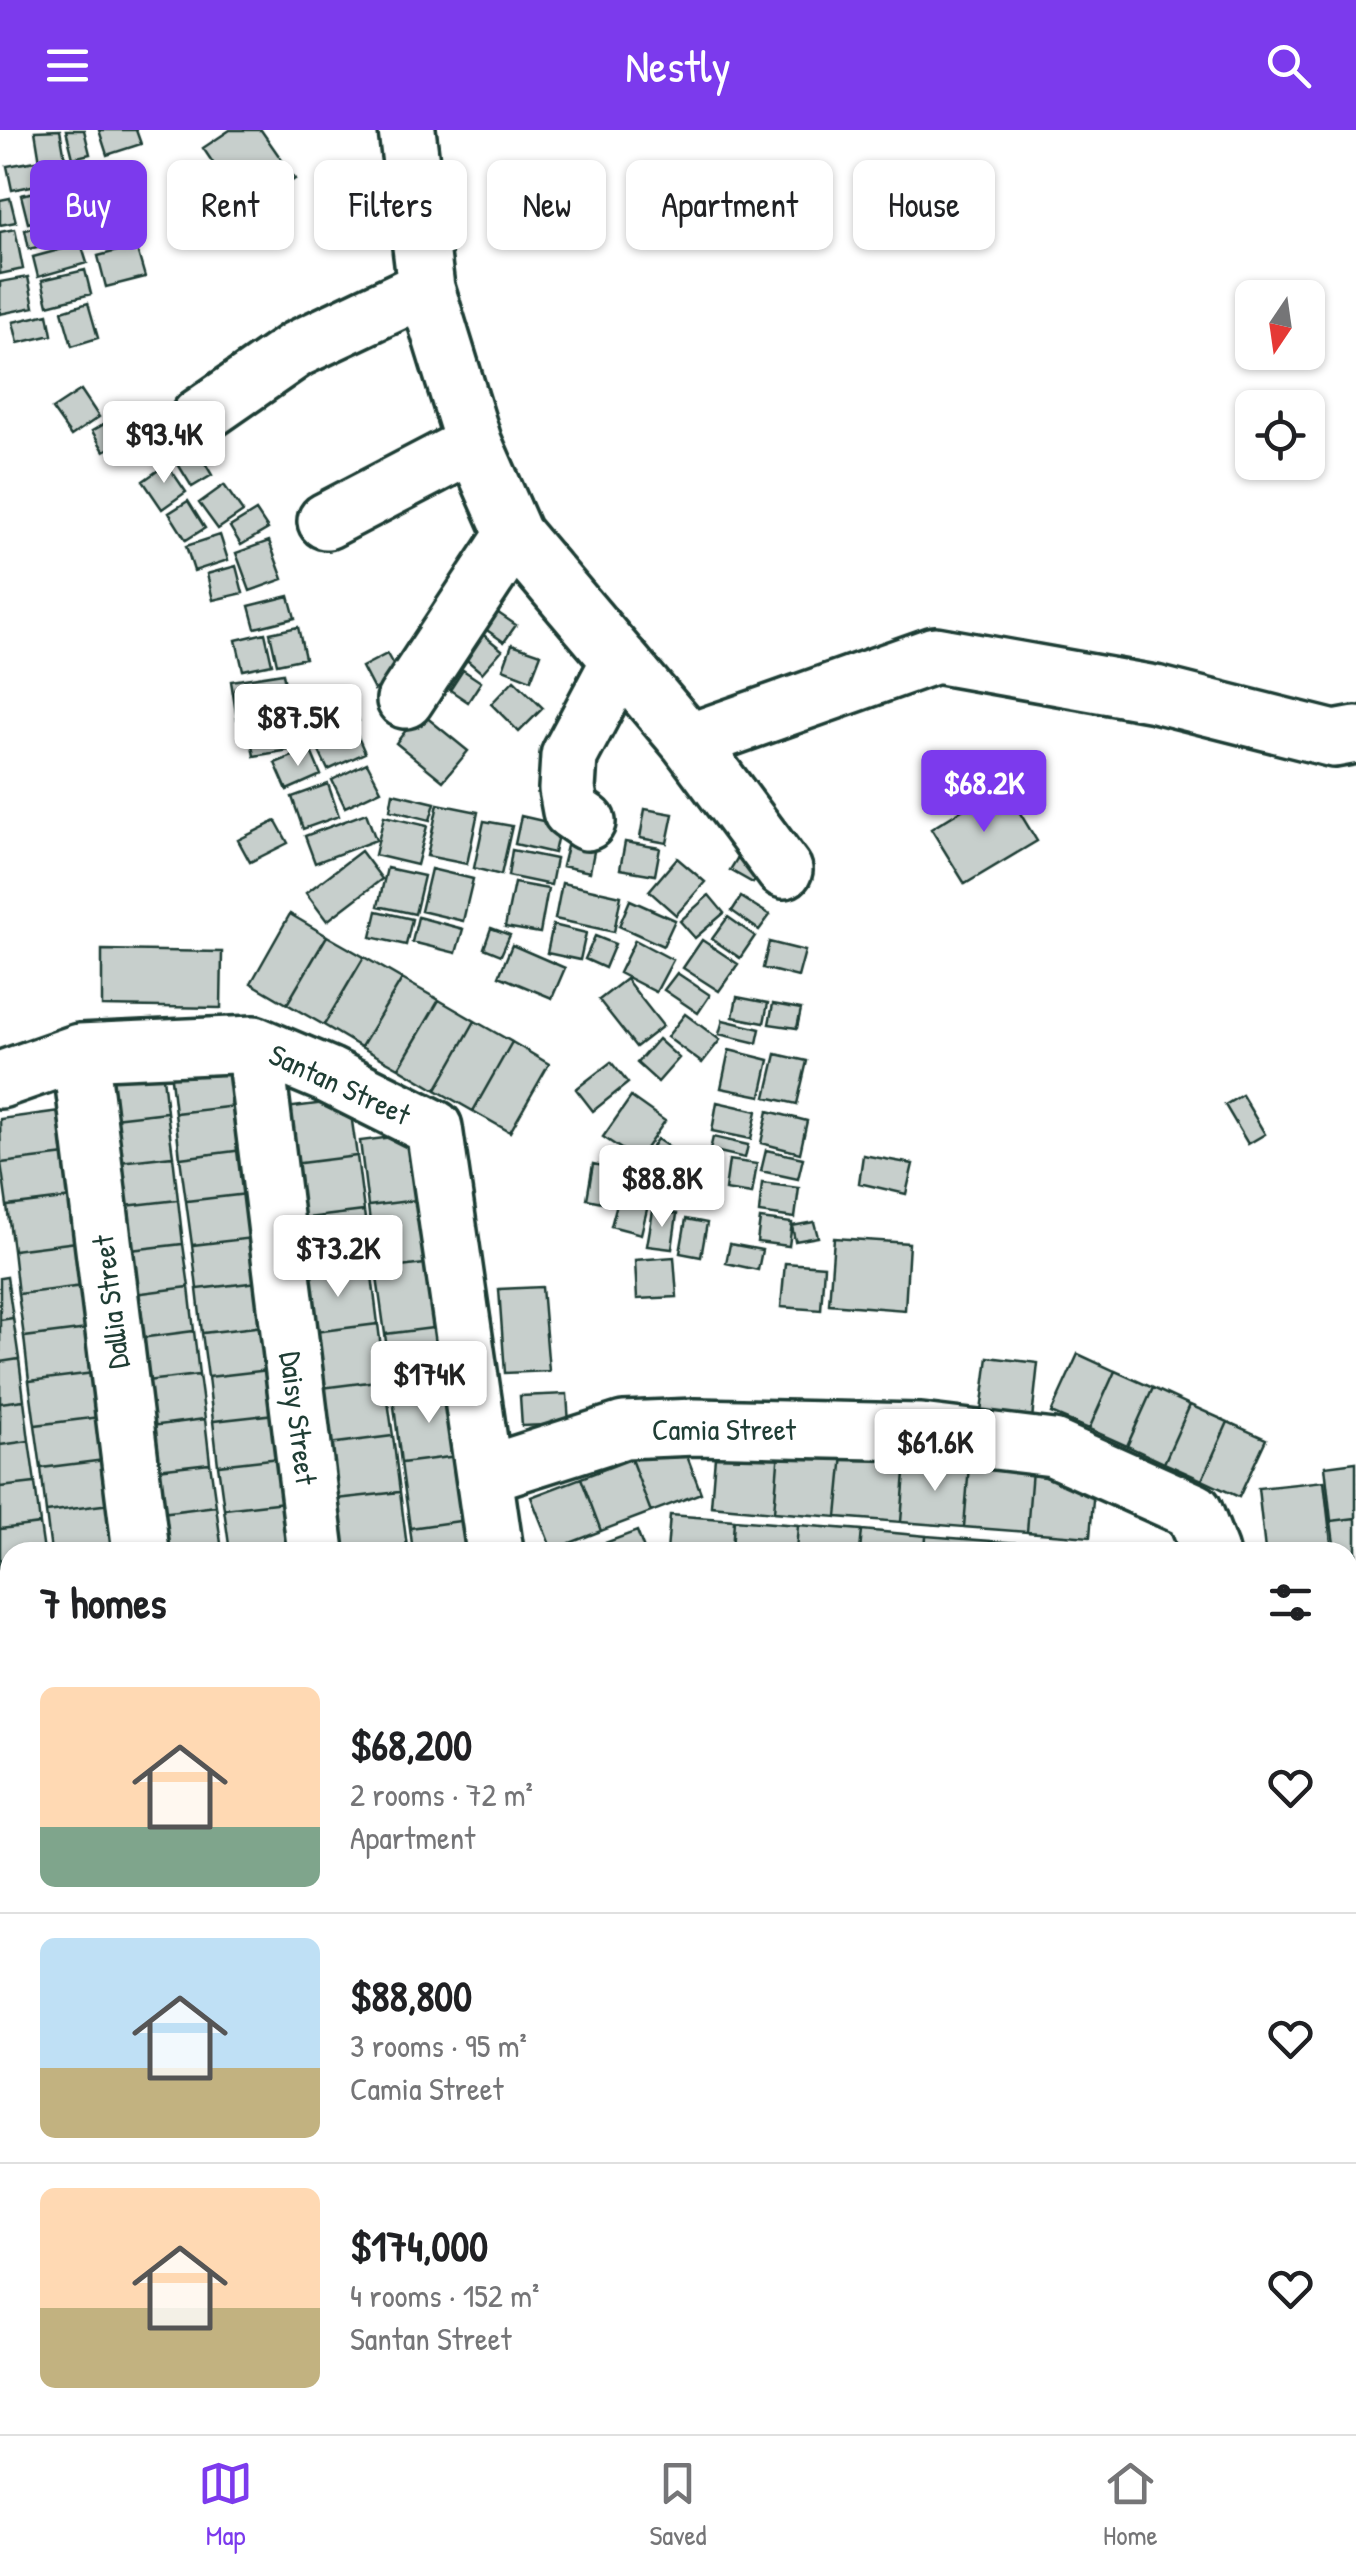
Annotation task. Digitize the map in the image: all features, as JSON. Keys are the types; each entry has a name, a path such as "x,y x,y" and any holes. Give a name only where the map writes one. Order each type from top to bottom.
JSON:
{"street":[{"path":"407,130 426,288 474,444 514,535 688,742 784,870"},
{"path":"198,418 297,349 426,288"},
{"path":"326,521 474,444"},
{"path":"405,700 514,535"},
{"path":"688,742 935,655 1154,694 1334,738 1356,734"},
{"path":"586,822 571,810 567,789 569,756 620,660"},
{"name":"Santan Street","path":"0,1080 80,1052 254,1044 328,1075 434,1128 495,1542"},
{"name":"Daisy Street","path":"254,1044 315,1542"},
{"name":"Dallia Street","path":"80,1052 140,1542"},
{"name":"Camia Street","path":"486,1474 624,1430 695,1427 920,1432 1053,1448 1202,1532"}],"building":[{"path":"60,130 65,160 40,160 35,131"},
{"path":"66,130 84,130 90,154 73,158"},
{"path":"99,130 136,130 141,144 107,155"},
{"path":"230,130 261,130 282,160 211,160 203,148"},
{"path":"30,162 30,186 12,190 7,166"},
{"path":"30,193 30,223 28,223 21,195"},
{"path":"10,198 16,222 0,225 0,200"},
{"path":"15,229 23,269 0,274 0,232"},
{"path":"59,250 83,250 87,263 38,277 33,257"},
{"path":"137,250 145,277 106,287 98,256"},
{"path":"85,270 91,294 48,305 42,280"},
{"path":"28,277 34,307 0,314 0,282"},
{"path":"88,303 98,338 72,346 62,311"},
{"path":"48,314 52,335 18,343 13,322"},
{"path":"81,390 99,417 71,436 52,409"},
{"path":"136,406 148,427 104,451 92,431"},
{"path":"194,444 212,475 192,487 173,456"},
{"path":"167,464 186,492 162,509 143,481"},
{"path":"224,485 243,512 218,529 199,503"},
{"path":"188,501 205,528 186,540 169,513"},
{"path":"256,511 268,529 241,545 230,527"},
{"path":"220,535 228,560 194,571 186,546"},
{"path":"269,541 283,579 250,591 236,553"},
{"path":"236,566 243,593 213,600 207,574"},
{"path":"289,596 295,618 255,628 249,606"},
{"path":"479,600 516,625 504,642 468,617"},
{"path":"298,627 305,658 277,664 270,633"},
{"path":"480,632 502,650 482,673 461,655"},
{"path":"265,633 272,664 243,670 236,640"},
{"path":"512,644 541,654 531,680 503,669"},
{"path":"387,654 400,677 374,690 362,667"},
{"path":"463,670 481,682 468,702 450,690"},
{"path":"283,673 289,710 237,719 231,681"},
{"path":"514,680 543,708 519,732 491,704"},
{"path":"350,689 359,721 313,735 304,703"},
{"path":"420,712 468,751 443,781 396,743"},
{"path":"295,713 301,748 254,756 248,722"},
{"path":"355,730 365,753 328,770 317,747"},
{"path":"310,749 321,775 287,790 275,763"},
{"path":"367,763 381,790 345,807 332,780"},
{"path":"328,784 339,816 303,829 292,797"},
{"path":"1003,785 1037,841 965,884 931,829"},
{"path":"393,793 435,803 430,820 390,810"},
{"path":"438,804 478,812 467,864 427,856"},
{"path":"645,809 673,814 667,843 640,838"},
{"path":"366,813 376,840 315,863 305,836"},
{"path":"384,816 427,826 417,865 375,855"},
{"path":"521,816 560,825 554,853 515,844"},
{"path":"276,821 288,843 250,862 238,840"},
{"path":"484,821 512,826 501,875 474,868"},
{"path":"571,830 597,836 590,872 562,866"},
{"path":"625,842 660,848 655,875 620,869"},
{"path":"743,849 765,862 753,883 730,870"},
{"path":"512,850 556,859 551,885 508,876"},
{"path":"361,851 382,879 327,921 306,893"},
{"path":"677,858 705,882 676,915 649,891"},
{"path":"387,868 424,876 415,914 378,906"},
{"path":"431,869 473,879 463,921 421,911"},
{"path":"514,883 548,889 540,933 505,927"},
{"path":"562,883 621,896 614,932 555,919"},
{"path":"709,895 724,913 695,938 680,921"},
{"path":"741,897 770,915 759,930 732,911"},
{"path":"630,900 675,920 663,946 619,926"},
{"path":"377,911 412,919 406,945 371,937"},
{"path":"290,914 327,936 287,1004 251,983"},
{"path":"418,917 463,929 456,953 412,942"},
{"path":"728,917 755,936 740,958 712,939"},
{"path":"553,925 586,933 580,960 547,953"},
{"path":"491,928 510,935 501,955 484,948"},
{"path":"327,936 364,957 324,1025 287,1004"},
{"path":"595,936 615,944 605,968 585,959"},
{"path":"635,940 673,960 656,992 619,973"},
{"path":"702,940 738,964 719,991 683,968"},
{"path":"769,942 805,951 798,977 763,968"},
{"path":"512,945 565,968 552,998 499,976"},
{"path":"102,950 222,952 221,1008 102,1006"},
{"path":"364,957 402,979 361,1047 324,1025"},
{"path":"677,973 710,995 698,1013 664,990"},
{"path":"402,979 439,1000 399,1068 361,1047"},
{"path":"626,979 663,1026 636,1047 599,1000"},
{"path":"737,997 768,1003 764,1023 733,1017"},
{"path":"439,1000 475,1021 436,1090 399,1068"},
{"path":"773,1004 801,1009 797,1028 769,1024"},
{"path":"685,1014 720,1040 702,1063 667,1037"},
{"path":"723,1020 760,1029 757,1043 719,1034"},
{"path":"475,1021 512,1042 473,1111 436,1090"},
{"path":"658,1039 679,1058 658,1082 637,1063"},
{"path":"512,1042 549,1064 510,1132 473,1111"},
{"path":"729,1050 769,1060 761,1096 721,1088"},
{"path":"776,1054 807,1061 797,1104 766,1097"},
{"path":"240,1061 245,1105 175,1113 170,1070"},
{"path":"611,1062 628,1083 593,1111 576,1089"},
{"path":"162,1068 167,1112 104,1119 100,1076"},
{"path":"1242,1095 1265,1134 1248,1144 1225,1105"},
{"path":"631,1097 665,1121 638,1160 603,1137"},
{"path":"349,1100 357,1156 284,1165 277,1109"},
{"path":"717,1102 757,1111 751,1139 712,1131"},
{"path":"245,1105 251,1149 180,1158 175,1113"},
{"path":"60,1111 66,1155 1,1163 0,1119"},
{"path":"768,1111 807,1121 800,1153 761,1143"},
{"path":"167,1112 173,1156 110,1163 104,1119"},
{"path":"425,1133 433,1198 368,1206 360,1141"},
{"path":"713,1137 748,1145 745,1158 710,1150"},
{"path":"657,1139 685,1158 662,1192 635,1173"},
{"path":"251,1149 256,1193 186,1201 180,1158"},
{"path":"766,1150 803,1158 798,1179 761,1171"},
{"path":"66,1155 72,1198 7,1206 1,1163"},
{"path":"863,1155 913,1164 906,1194 859,1183"},
{"path":"173,1156 178,1200 116,1207 110,1163"},
{"path":"357,1156 364,1211 291,1220 284,1165"},
{"path":"729,1160 757,1164 752,1194 725,1190"},
{"path":"593,1164 618,1169 612,1204 587,1199"},
{"path":"623,1181 652,1189 641,1234 611,1226"},
{"path":"762,1183 799,1188 795,1218 759,1213"},
{"path":"256,1193 262,1237 192,1245 186,1201"},
{"path":"72,1198 77,1242 13,1250 7,1206"},
{"path":"433,1198 441,1262 376,1270 368,1206"},
{"path":"178,1200 183,1244 121,1251 116,1207"},
{"path":"364,1211 371,1268 298,1276 291,1220"},
{"path":"653,1211 677,1214 672,1249 647,1246"},
{"path":"686,1219 707,1223 701,1257 680,1253"},
{"path":"760,1219 792,1223 789,1246 757,1242"},
{"path":"814,1222 818,1237 795,1241 792,1226"},
{"path":"262,1237 267,1281 197,1289 192,1245"},
{"path":"834,1238 909,1243 905,1310 829,1304"},
{"path":"77,1242 83,1286 18,1294 13,1250"},
{"path":"183,1244 189,1287 126,1295 121,1251"},
{"path":"730,1244 762,1250 758,1270 726,1263"},
{"path":"674,1257 677,1297 637,1299 635,1260"},
{"path":"441,1262 449,1326 385,1334 376,1270"},
{"path":"785,1263 824,1266 821,1310 781,1307"},
{"path":"371,1268 378,1324 306,1333 298,1276"},
{"path":"7,1277 13,1318 0,1320 0,1278"},
{"path":"267,1281 273,1325 202,1333 197,1289"},
{"path":"83,1286 88,1329 24,1337 18,1294"},
{"path":"189,1287 194,1331 132,1339 126,1295"},
{"path":"542,1287 549,1371 505,1373 499,1289"},
{"path":"13,1318 19,1359 0,1362 0,1320"},
{"path":"378,1324 385,1380 313,1389 306,1333"},
{"path":"273,1325 278,1369 208,1377 202,1333"},
{"path":"449,1326 458,1390 393,1398 385,1334"},
{"path":"88,1329 94,1373 29,1381 24,1337"},
{"path":"194,1331 199,1375 137,1382 132,1339"},
{"path":"1078,1354 1115,1371 1089,1429 1051,1413"},
{"path":"988,1357 1038,1363 1032,1419 981,1412"},
{"path":"19,1359 24,1400 0,1403 0,1362"},
{"path":"278,1369 284,1413 213,1421 208,1377"},
{"path":"1115,1371 1153,1388 1127,1446 1089,1429"},
{"path":"94,1373 100,1417 35,1425 29,1381"},
{"path":"199,1375 205,1419 143,1427 137,1382"},
{"path":"385,1380 393,1436 320,1445 313,1389"},
{"path":"1153,1388 1190,1405 1164,1463 1127,1446"},
{"path":"458,1390 466,1455 401,1463 393,1398"},
{"path":"567,1394 569,1424 522,1426 520,1396"},
{"path":"24,1400 29,1441 0,1445 0,1403"},
{"path":"1190,1405 1228,1422 1202,1480 1164,1463"},
{"path":"284,1413 289,1457 218,1465 213,1421"},
{"path":"100,1417 105,1460 41,1468 35,1425"},
{"path":"205,1419 210,1463 148,1470 143,1427"},
{"path":"1228,1422 1266,1439 1239,1497 1202,1480"},
{"path":"393,1436 400,1492 327,1500 320,1445"},
{"path":"681,1440 701,1493 651,1512 631,1459"},
{"path":"29,1441 35,1483 0,1487 0,1445"},
{"path":"716,1444 779,1449 774,1512 711,1506"},
{"path":"779,1449 843,1454 837,1517 774,1512"},
{"path":"843,1454 906,1460 901,1522 837,1517"},
{"path":"466,1455 474,1519 410,1528 401,1463"},
{"path":"289,1457 294,1501 224,1509 218,1465"},
{"path":"631,1459 651,1512 601,1531 581,1478"},
{"path":"105,1460 111,1504 46,1512 41,1468"},
{"path":"906,1460 969,1465 964,1527 901,1522"},
{"path":"1356,1462 1356,1518 1331,1521 1325,1466"},
{"path":"210,1463 216,1506 153,1514 148,1470"},
{"path":"969,1465 1032,1470 1027,1532 964,1527"},
{"path":"1032,1470 1095,1475 1090,1537 1027,1532"},
{"path":"581,1478 601,1531 573,1542 549,1542 531,1497"},
{"path":"1324,1481 1331,1542 1264,1542 1258,1488"},
{"path":"35,1483 40,1524 0,1529 0,1487"},
{"path":"400,1492 406,1542 332,1542 327,1500"},
{"path":"294,1501 300,1542 229,1542 224,1509"},
{"path":"111,1504 116,1542 50,1542 46,1512"},
{"path":"216,1506 221,1542 157,1542 153,1514"},
{"path":"670,1515 734,1520 733,1542 668,1542"},
{"path":"1356,1518 1356,1542 1334,1542 1331,1521"},
{"path":"474,1519 477,1542 412,1542 410,1528"},
{"path":"734,1520 798,1525 797,1542 733,1542"},
{"path":"40,1524 43,1542 0,1542 0,1529"},
{"path":"798,1525 862,1530 861,1542 797,1542"},
{"path":"862,1530 926,1536 926,1542 861,1542"},
{"path":"637,1531 641,1542 608,1542"},
{"path":"926,1536 990,1541 990,1542 926,1542"}]}
